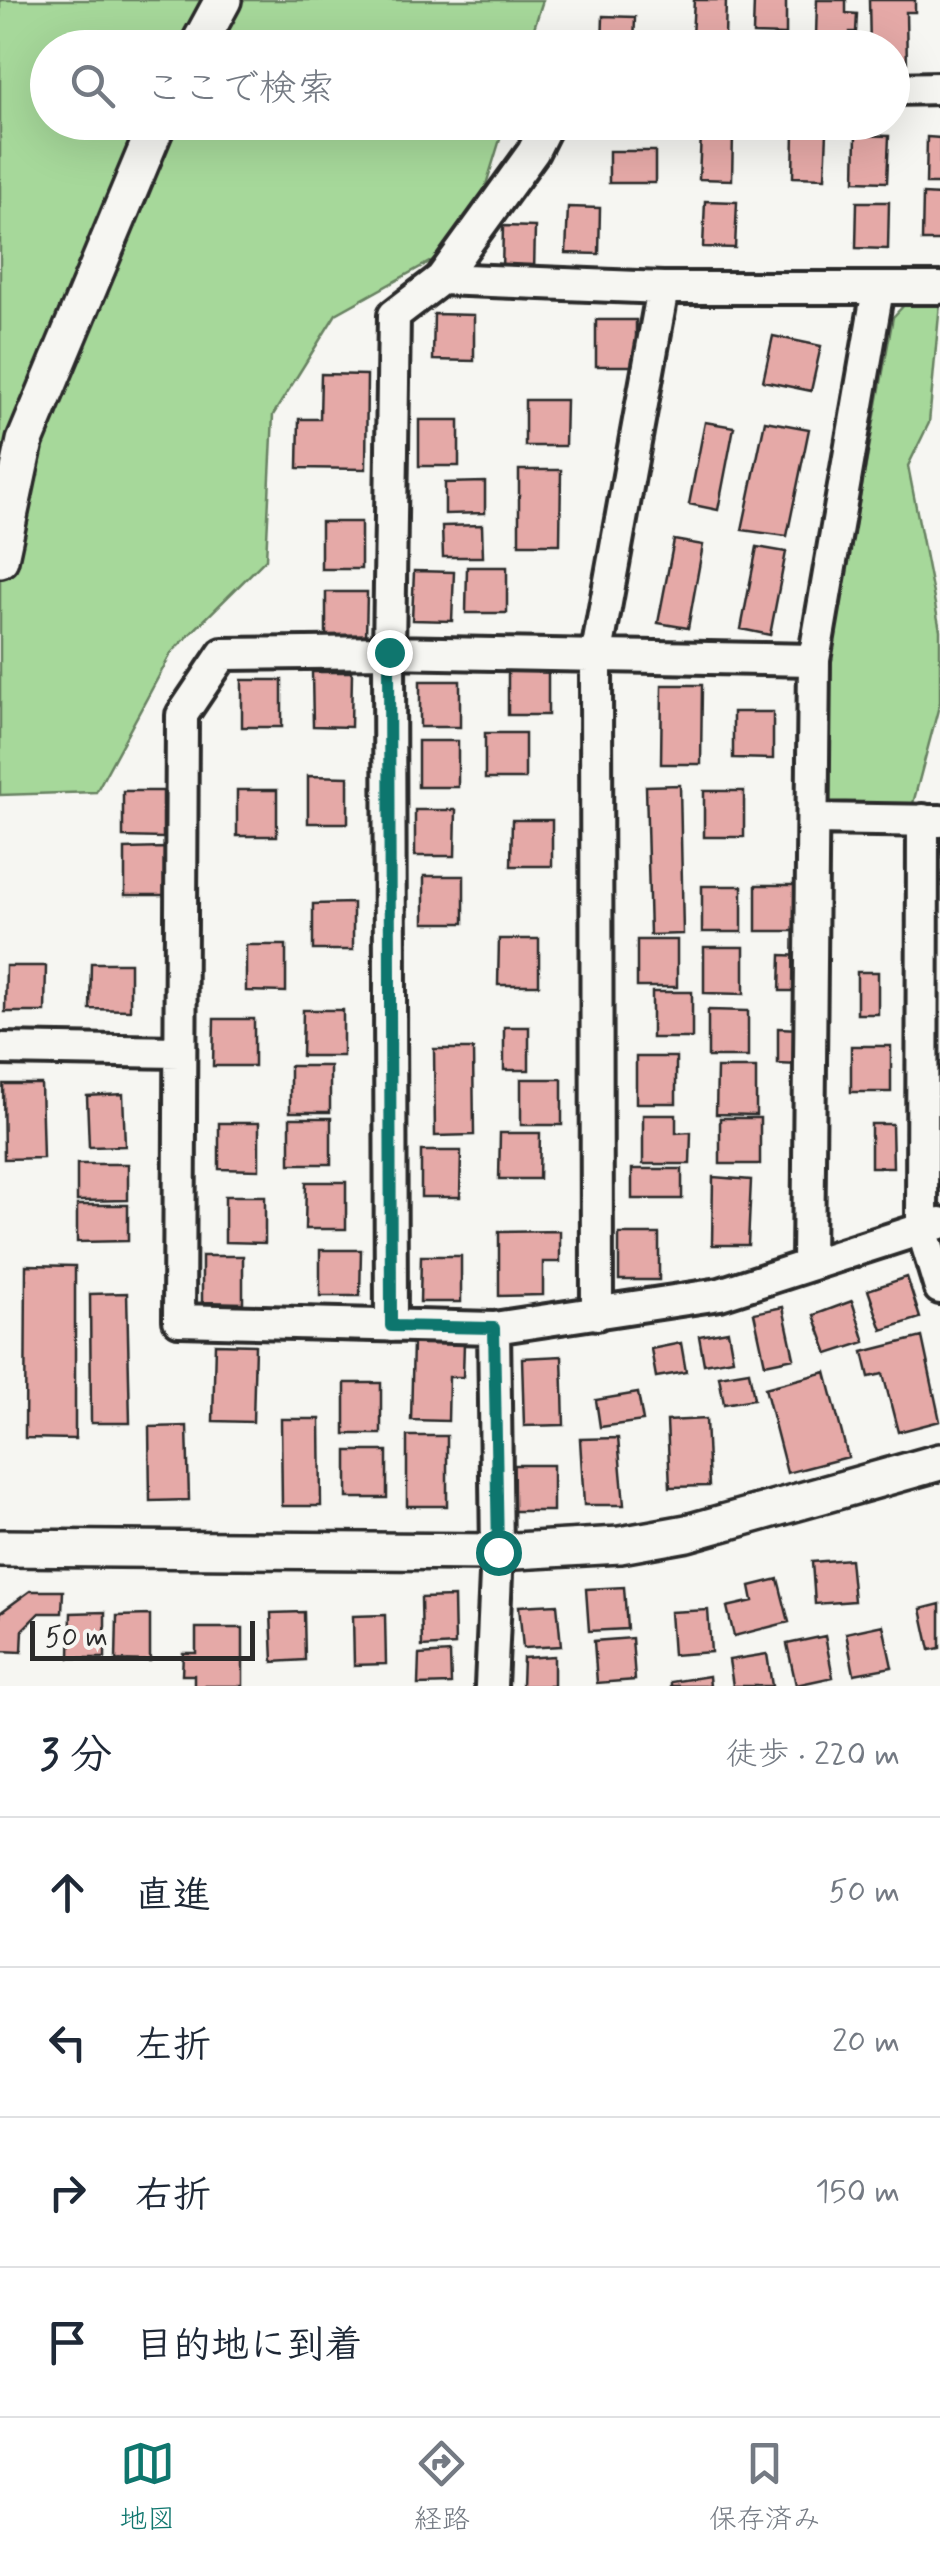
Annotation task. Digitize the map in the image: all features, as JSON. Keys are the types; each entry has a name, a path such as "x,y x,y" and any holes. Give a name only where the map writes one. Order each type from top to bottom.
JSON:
{"street":[{"path":"207,30 222,0"},
{"path":"910,89 940,88"},
{"path":"0,559 25,441 150,140"},
{"path":"391,1326 389,652 394,314 441,279 539,140"},
{"path":"441,279 662,288 940,288"},
{"path":"597,1314 596,658 662,288"},
{"path":"808,1264 814,660 878,289"},
{"path":"814,660 389,652 223,654 182,715 179,1320 494,1328 720,1294 931,1226"},
{"path":"813,819 932,820 931,1226 940,1288"},
{"path":"0,1049 179,1052"},
{"path":"491,1686 498,1552 494,1328"},
{"path":"0,1548 498,1552 620,1545 688,1533 940,1462"}],"green space":[{"path":"0,0 543,0 533,30 30,30 30,140 500,140 469,240 336,314 273,415 266,559 172,652 96,792 0,795"},
{"path":"907,302 940,303 929,423 908,466 940,630 940,702 911,811 830,806 831,656 893,317"}],"building":[{"path":"694,0 726,0 725,30 692,30"},
{"path":"754,0 786,0 786,30 753,30"},
{"path":"817,0 846,0 846,13 857,14 856,30 816,30"},
{"path":"869,0 915,0 915,12 906,12 906,30 870,30"},
{"path":"603,16 635,17 635,30 603,30"},
{"path":"927,137 940,138 940,184 926,184"},
{"path":"701,140 733,140 732,180 699,179"},
{"path":"794,140 827,140 825,178 793,177"},
{"path":"856,140 889,140 887,182 855,181"},
{"path":"609,151 655,151 655,183 609,183"},
{"path":"923,194 940,195 940,241 922,241"},
{"path":"705,201 737,202 735,248 703,247"},
{"path":"857,202 889,202 888,249 856,248"},
{"path":"568,207 600,208 599,254 566,253"},
{"path":"503,226 535,227 534,273 502,272"},
{"path":"434,314 474,315 474,361 433,360"},
{"path":"596,320 636,320 636,366 596,366"},
{"path":"773,336 821,346 811,391 763,381"},
{"path":"321,374 367,375 366,469 298,468 299,419 320,419"},
{"path":"525,400 566,400 565,446 525,446"},
{"path":"419,420 459,420 459,466 419,466"},
{"path":"765,421 809,429 787,536 742,530"},
{"path":"705,422 734,427 718,510 689,504"},
{"path":"519,470 561,470 560,544 519,544"},
{"path":"485,482 485,513 445,514 445,483"},
{"path":"321,522 361,522 361,569 321,569"},
{"path":"482,525 483,557 443,557 442,526"},
{"path":"674,540 703,545 688,628 658,623"},
{"path":"757,547 786,552 770,635 741,629"},
{"path":"467,567 507,567 507,613 466,613"},
{"path":"414,571 454,572 452,621 412,620"},
{"path":"326,592 367,592 366,638 326,638"},
{"path":"508,669 548,669 548,715 508,715"},
{"path":"312,672 352,672 351,727 313,726"},
{"path":"242,680 282,680 282,727 242,727"},
{"path":"420,681 460,681 460,727 420,727"},
{"path":"662,685 702,685 701,764 661,764"},
{"path":"733,712 773,712 773,759 733,758"},
{"path":"485,733 525,733 525,779 485,779"},
{"path":"418,741 458,741 458,787 418,787"},
{"path":"308,776 348,777 348,823 308,823"},
{"path":"680,785 683,934 650,935 646,786"},
{"path":"237,790 277,790 277,836 237,836"},
{"path":"123,791 163,791 163,838 123,837"},
{"path":"704,791 744,791 744,837 704,837"},
{"path":"415,810 456,810 455,856 415,856"},
{"path":"512,820 552,820 552,866 511,866"},
{"path":"165,848 165,895 125,895 125,849"},
{"path":"424,876 464,876 464,923 424,923"},
{"path":"756,885 796,885 796,931 756,931"},
{"path":"702,886 742,886 742,932 702,932"},
{"path":"353,903 353,950 313,950 313,904"},
{"path":"499,939 539,939 539,985 498,985"},
{"path":"637,940 677,940 677,987 637,987"},
{"path":"246,945 286,945 286,992 246,991"},
{"path":"704,947 744,947 744,994 704,993"},
{"path":"781,955 802,956 801,991 780,991"},
{"path":"91,963 130,963 130,1010 90,1009"},
{"path":"6,966 46,966 45,1012 5,1012"},
{"path":"857,972 878,972 878,1014 857,1014"},
{"path":"652,992 692,992 692,1038 652,1038"},
{"path":"303,1010 343,1010 343,1056 302,1056"},
{"path":"708,1010 748,1011 748,1057 708,1057"},
{"path":"214,1019 254,1019 254,1066 213,1066"},
{"path":"504,1027 529,1027 529,1070 504,1070"},
{"path":"778,1028 800,1029 799,1065 778,1064"},
{"path":"851,1046 891,1046 891,1092 851,1092"},
{"path":"434,1049 473,1049 474,1135 435,1136"},
{"path":"636,1057 676,1057 676,1103 636,1103"},
{"path":"290,1066 330,1066 330,1112 290,1112"},
{"path":"717,1068 756,1068 756,1115 716,1114"},
{"path":"521,1079 562,1079 562,1125 521,1125"},
{"path":"3,1084 41,1084 43,1158 4,1159"},
{"path":"123,1094 125,1146 89,1147 87,1096"},
{"path":"643,1115 676,1115 676,1133 691,1132 690,1164 643,1164"},
{"path":"290,1118 331,1118 331,1164 290,1164"},
{"path":"720,1118 760,1118 760,1164 720,1164"},
{"path":"219,1123 259,1123 259,1170 219,1169"},
{"path":"871,1124 892,1124 893,1167 871,1167"},
{"path":"500,1133 540,1133 539,1179 499,1179"},
{"path":"421,1151 461,1151 460,1197 421,1197"},
{"path":"77,1164 128,1164 128,1200 77,1201"},
{"path":"632,1169 682,1169 682,1199 632,1199"},
{"path":"713,1177 751,1180 748,1245 712,1245"},
{"path":"306,1182 346,1182 346,1229 305,1229"},
{"path":"225,1196 265,1196 265,1243 225,1242"},
{"path":"77,1205 128,1205 128,1241 77,1242"},
{"path":"560,1231 560,1262 543,1262 543,1295 499,1296 499,1232"},
{"path":"619,1234 659,1234 659,1280 619,1280"},
{"path":"320,1250 361,1250 360,1296 320,1296"},
{"path":"202,1256 243,1256 243,1303 202,1302"},
{"path":"421,1256 461,1256 461,1302 420,1302"},
{"path":"26,1265 75,1266 75,1439 25,1438"},
{"path":"907,1277 920,1318 882,1330 868,1290"},
{"path":"127,1293 130,1423 91,1423 90,1294"},
{"path":"852,1301 865,1342 828,1354 814,1315"},
{"path":"783,1307 794,1358 765,1364 754,1313"},
{"path":"728,1331 733,1359 704,1364 699,1336"},
{"path":"922,1337 940,1421 898,1432 883,1374 869,1377 863,1352"},
{"path":"413,1342 464,1342 463,1377 449,1377 448,1421 411,1420"},
{"path":"681,1343 686,1372 656,1377 651,1349"},
{"path":"215,1344 255,1345 253,1422 213,1421"},
{"path":"562,1356 564,1425 524,1426 522,1358"},
{"path":"749,1371 754,1399 724,1404 719,1376"},
{"path":"826,1372 848,1457 787,1473 765,1388"},
{"path":"345,1383 381,1383 381,1434 345,1434"},
{"path":"638,1393 643,1421 600,1427 596,1400"},
{"path":"281,1419 320,1419 321,1506 282,1506"},
{"path":"706,1419 709,1486 670,1487 667,1421"},
{"path":"187,1426 189,1500 150,1501 149,1427"},
{"path":"407,1436 447,1436 447,1506 407,1506"},
{"path":"618,1438 624,1505 584,1505 580,1439"},
{"path":"347,1451 387,1451 387,1498 347,1498"},
{"path":"513,1465 553,1465 553,1511 513,1511"},
{"path":"850,1559 854,1601 815,1604 812,1562"},
{"path":"778,1579 789,1622 734,1636 727,1607 753,1601 750,1586"},
{"path":"624,1587 627,1629 589,1631 586,1589"},
{"path":"30,1591 63,1591 62,1613 39,1613 23,1629 22,1652 0,1651 0,1613"},
{"path":"454,1597 455,1645 422,1647 421,1598"},
{"path":"557,1604 561,1646 523,1648 519,1606"},
{"path":"940,1604 940,1648 930,1650 921,1609"},
{"path":"708,1610 711,1652 673,1655 670,1612"},
{"path":"105,1612 105,1658 70,1658 71,1613"},
{"path":"304,1612 305,1660 273,1662 271,1613"},
{"path":"150,1615 150,1661 116,1660 117,1616"},
{"path":"385,1615 386,1664 354,1665 353,1616"},
{"path":"883,1625 892,1667 854,1674 846,1633"},
{"path":"196,1628 243,1628 243,1686 194,1686 194,1675 182,1675 183,1653 196,1653"},
{"path":"825,1636 833,1677 796,1685 787,1644"},
{"path":"632,1638 635,1680 597,1683 594,1641"},
{"path":"450,1653 451,1684 418,1685 419,1655"},
{"path":"767,1654 772,1686 733,1686 729,1660"},
{"path":"554,1656 554,1686 522,1686 523,1658"},
{"path":"709,1676 710,1686 671,1686 671,1682"}],"route":[{"path":"389,652 391,1326 494,1328 498,1552"}]}
